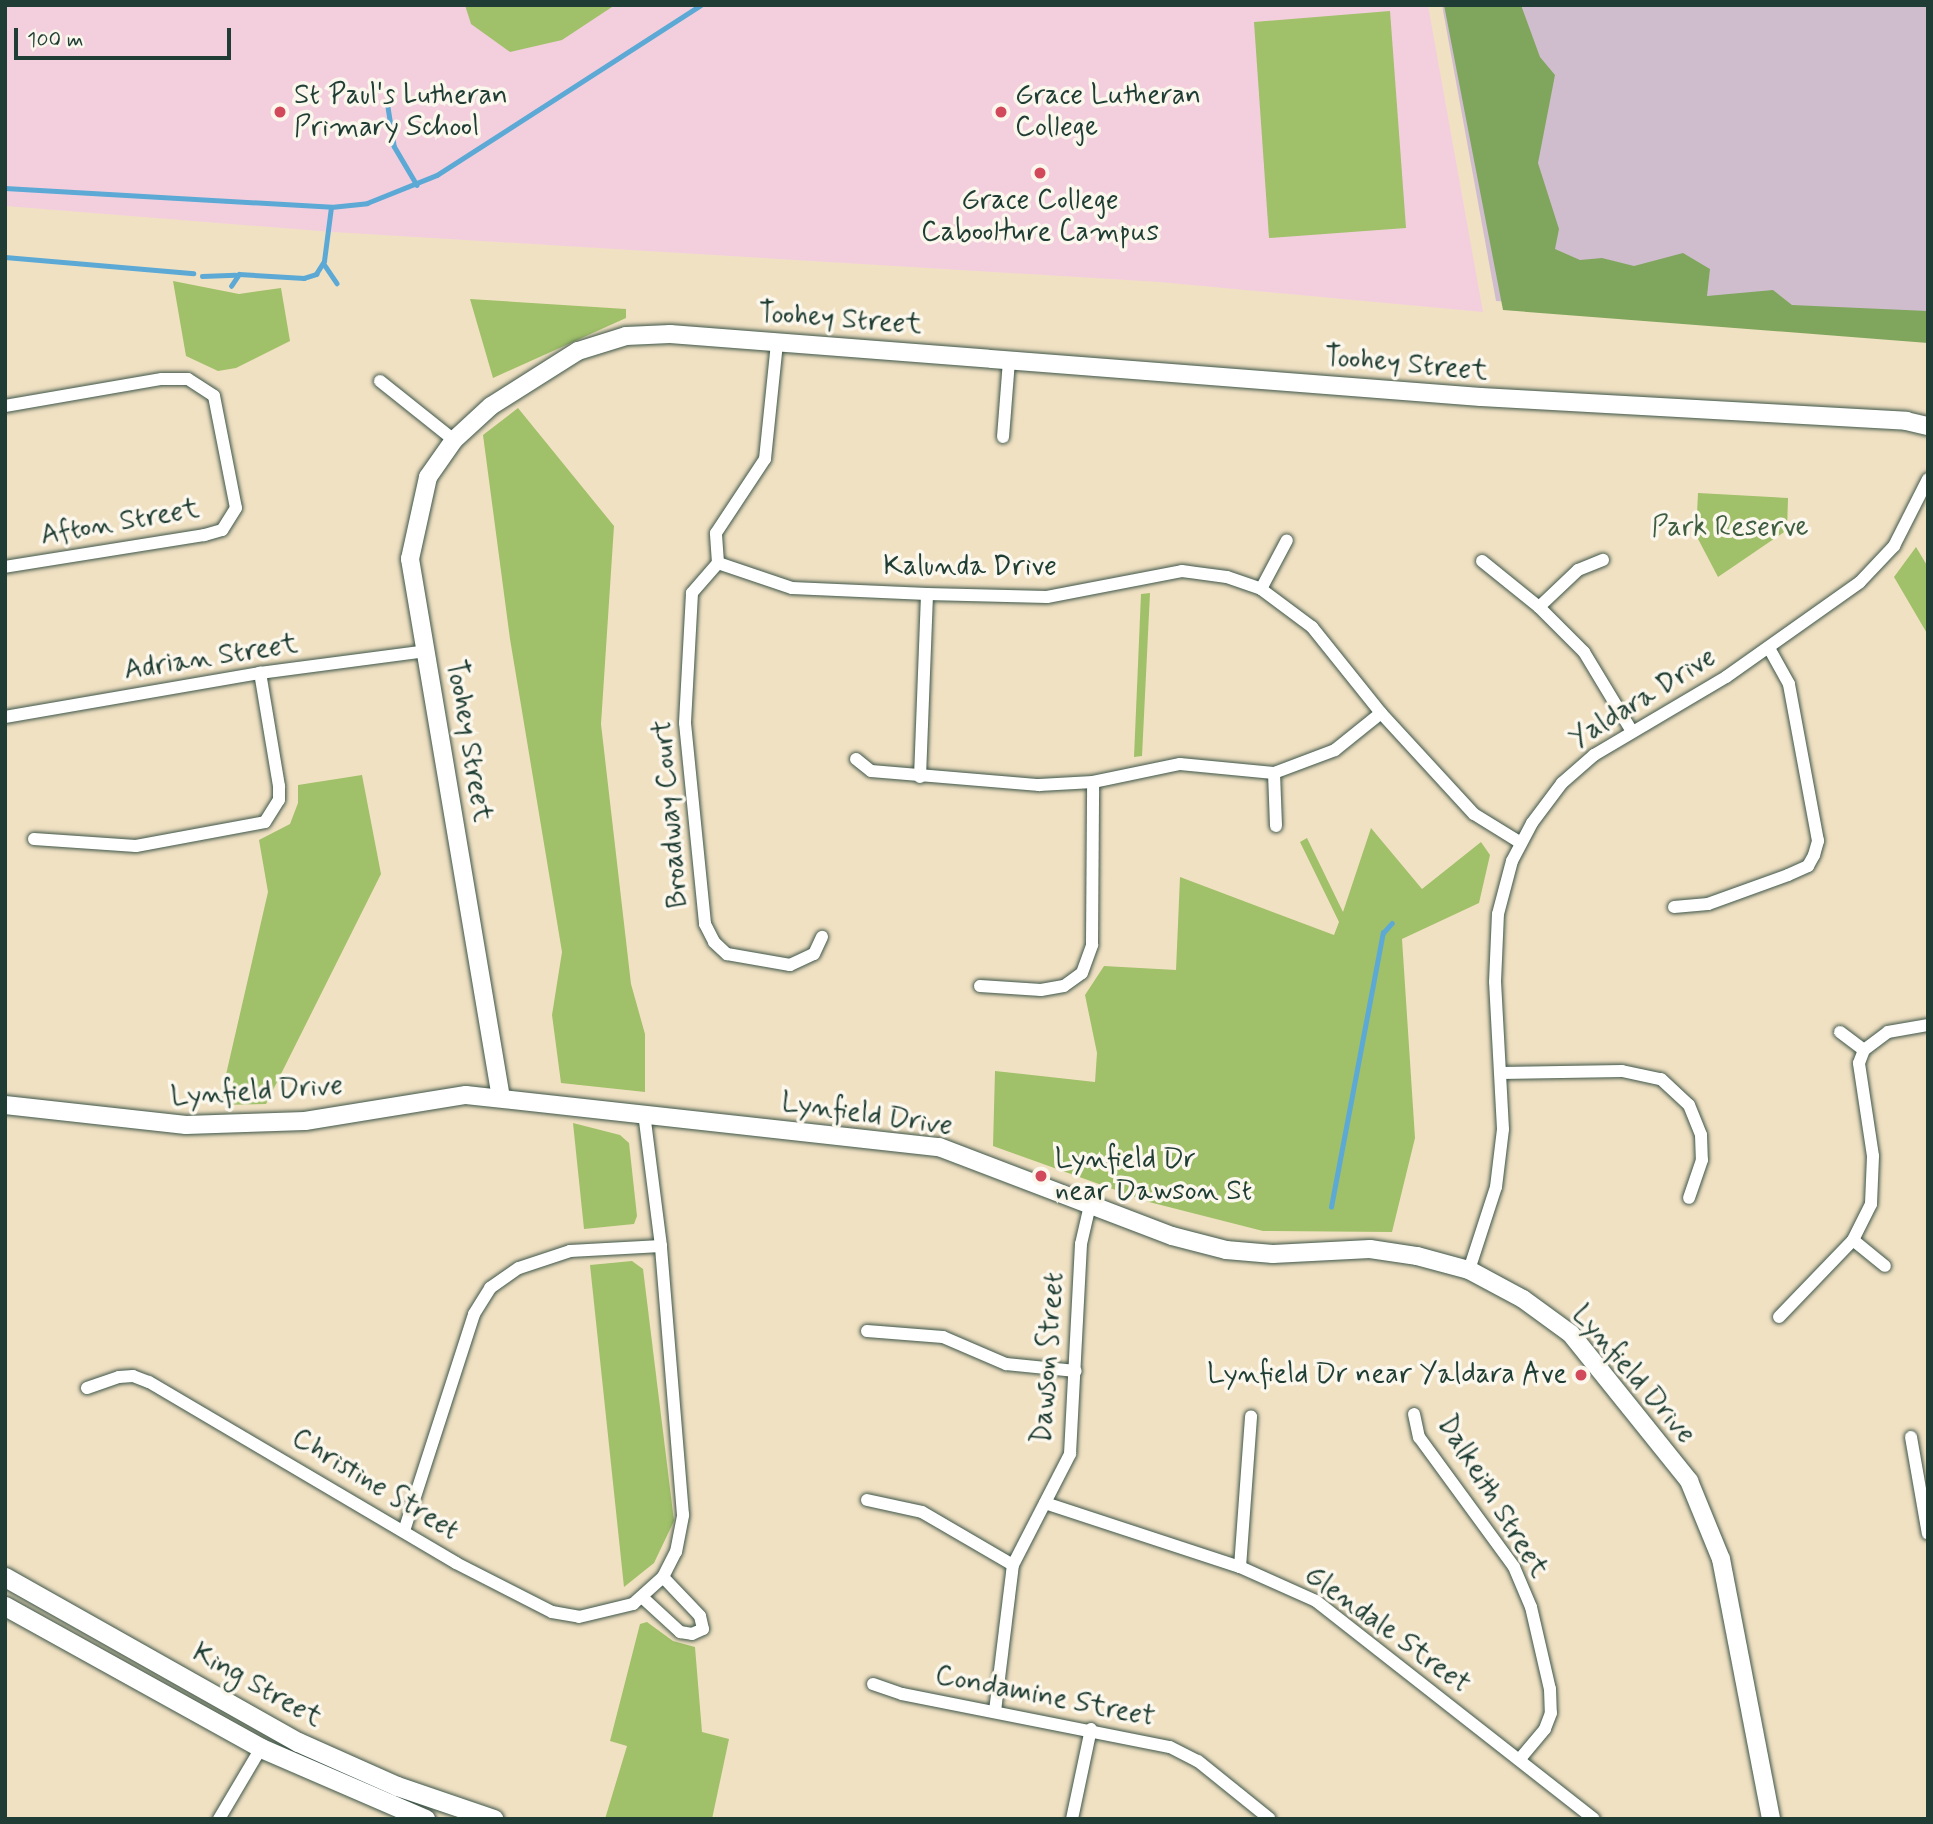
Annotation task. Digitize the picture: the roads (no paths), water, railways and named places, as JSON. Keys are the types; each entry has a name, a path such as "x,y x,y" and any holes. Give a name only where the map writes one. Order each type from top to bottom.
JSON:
{"main road":[{"name":"King Street","path":"5,1577 298,1742 397,1786 494,1819"},
{"name":"King Street","path":"5,1606 261,1748 425,1819"}],"street":[{"name":"Toohey Street","path":"501,1098 410,559 428,477 454,440 509,393 602,342 646,334 777,342 1481,397 1906,421 1928,426"},
{"path":"718,563 716,533 765,459 777,342"},
{"path":"1003,437 1009,359"},
{"name":"Afton Street","path":"5,406 162,379 188,379 214,396 236,508 222,530 204,535 5,567"},
{"path":"380,381 454,440"},
{"name":"Yaldara Drive","path":"1469,1270 1496,1187 1503,1129 1494,947 1503,887 1521,843 1562,783 1632,730 1769,648 1879,564 1907,526 1928,479"},
{"path":"1261,589 1287,540"},
{"path":"1539,607 1578,570 1603,560"},
{"path":"1482,561 1539,607 1598,670 1632,730"},
{"name":"Kalunda Drive","path":"718,563 792,588 927,594 1047,597 1182,571 1227,577 1261,589 1312,627 1381,713 1474,814 1521,843"},
{"name":"Broadway Court","path":"718,563 692,593 685,723 705,924 714,942 727,954 790,965 814,954 822,937"},
{"path":"919,777 927,594"},
{"path":"1674,907 1708,904 1788,875 1808,866 1814,855 1818,841 1789,684 1769,648"},
{"name":"Adrian Street","path":"5,717 260,673 426,651"},
{"path":"34,839 136,846 265,822 279,800 279,786 260,673"},
{"path":"856,759 870,771 1039,785 1093,782 1180,764 1274,773 1335,750 1381,713"},
{"path":"1274,773 1276,825"},
{"path":"980,986 1041,990 1064,986 1082,973 1092,945 1093,782"},
{"path":"1779,1317 1853,1240 1871,1204 1874,1182 1859,1063 1864,1050 1888,1032 1928,1025"},
{"path":"1840,1032 1864,1050"},
{"path":"1501,1073 1622,1070 1661,1079 1689,1105 1701,1135 1702,1160 1689,1198"},
{"name":"Lynfield Drive","path":"5,1105 173,1125 305,1121 435,1098 501,1098 939,1147 1172,1236 1226,1250 1273,1254 1370,1250 1417,1256 1469,1270 1523,1299 1571,1334 1689,1481 1721,1559 1771,1819"},
{"name":"Christine Street","path":"87,1388 126,1376 149,1382 404,1531 552,1612 579,1618 614,1612 642,1597 663,1577 676,1552 683,1516 661,1246 644,1114"},
{"name":"Dawson Street","path":"995,1711 1013,1565 1070,1454 1081,1244 1090,1205"},
{"path":"1853,1240 1885,1266"},
{"path":"404,1531 474,1314 490,1288 519,1268 570,1251 661,1246"},
{"path":"867,1331 943,1337 1006,1364 1076,1371"},
{"name":"Dalkeith Street","path":"1414,1414 1419,1437 1514,1567 1531,1607 1550,1689 1551,1713 1545,1729 1519,1760"},
{"path":"1240,1567 1251,1416"},
{"path":"1911,1437 1928,1534"},
{"path":"867,1500 922,1512 1013,1565"},
{"name":"Glendale Street","path":"1045,1503 1240,1567 1316,1601 1594,1819"},
{"path":"642,1597 680,1632 692,1634 703,1629 700,1616 663,1577"},
{"name":"Condamine Street","path":"873,1684 995,1711 1145,1739 1189,1756 1270,1819"},
{"path":"1072,1819 1091,1729"},
{"path":"219,1819 261,1748"}],"waterway":[{"path":"5,188 331,207 367,203 437,175 701,5"},
{"path":"388,107 394,146 417,185"},
{"path":"231,286 239,274 304,278 316,274 324,261 331,207"},
{"path":"5,257 193,273"},
{"path":"324,264 337,283"},
{"path":"202,276 235,275"},
{"path":"1331,1207 1383,933 1392,923"}],"place":[{"name":"St Paul's Lutheran Primary School","path":"280,112"},
{"name":"Grace Lutheran College","path":"1001,112"},
{"name":"Grace College Caboolture Campus","path":"1040,173"},
{"name":"Lynfield Dr near Dawson St","path":"1041,1176"},
{"name":"Lynfield Dr near Yaldara Ave","path":"1581,1375"}],"park label":[{"name":"Park Reserve","path":"1730,528"}]}
